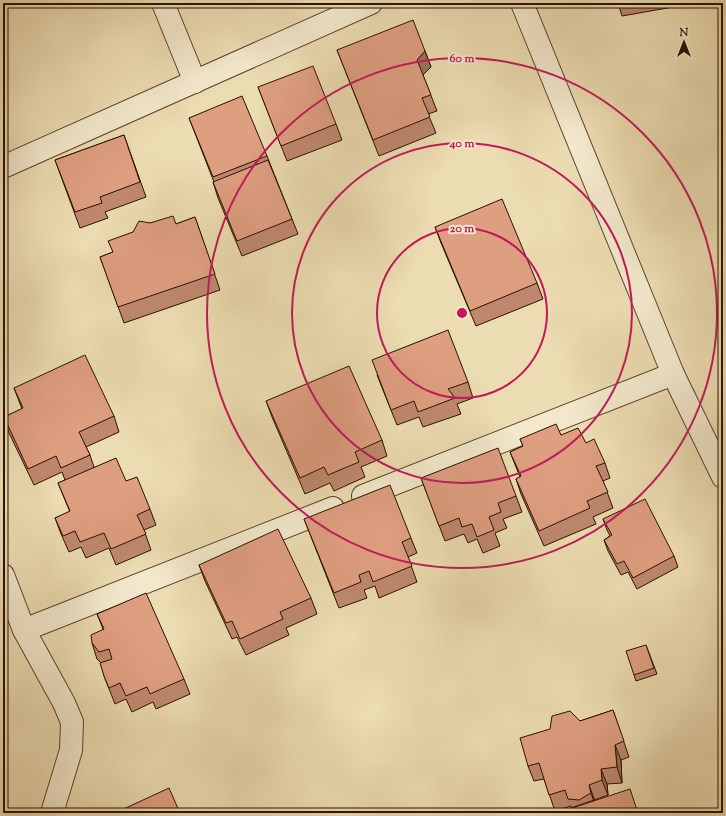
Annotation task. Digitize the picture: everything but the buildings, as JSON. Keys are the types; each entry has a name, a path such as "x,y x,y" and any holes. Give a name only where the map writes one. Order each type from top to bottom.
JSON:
{"street":[{"path":"163,3 194,82"},
{"path":"3,168 371,3"},
{"path":"522,3 672,374 723,477"},
{"path":"24,630 672,374"},
{"path":"3,575 24,630 64,703 72,722 71,750 52,813"}]}
